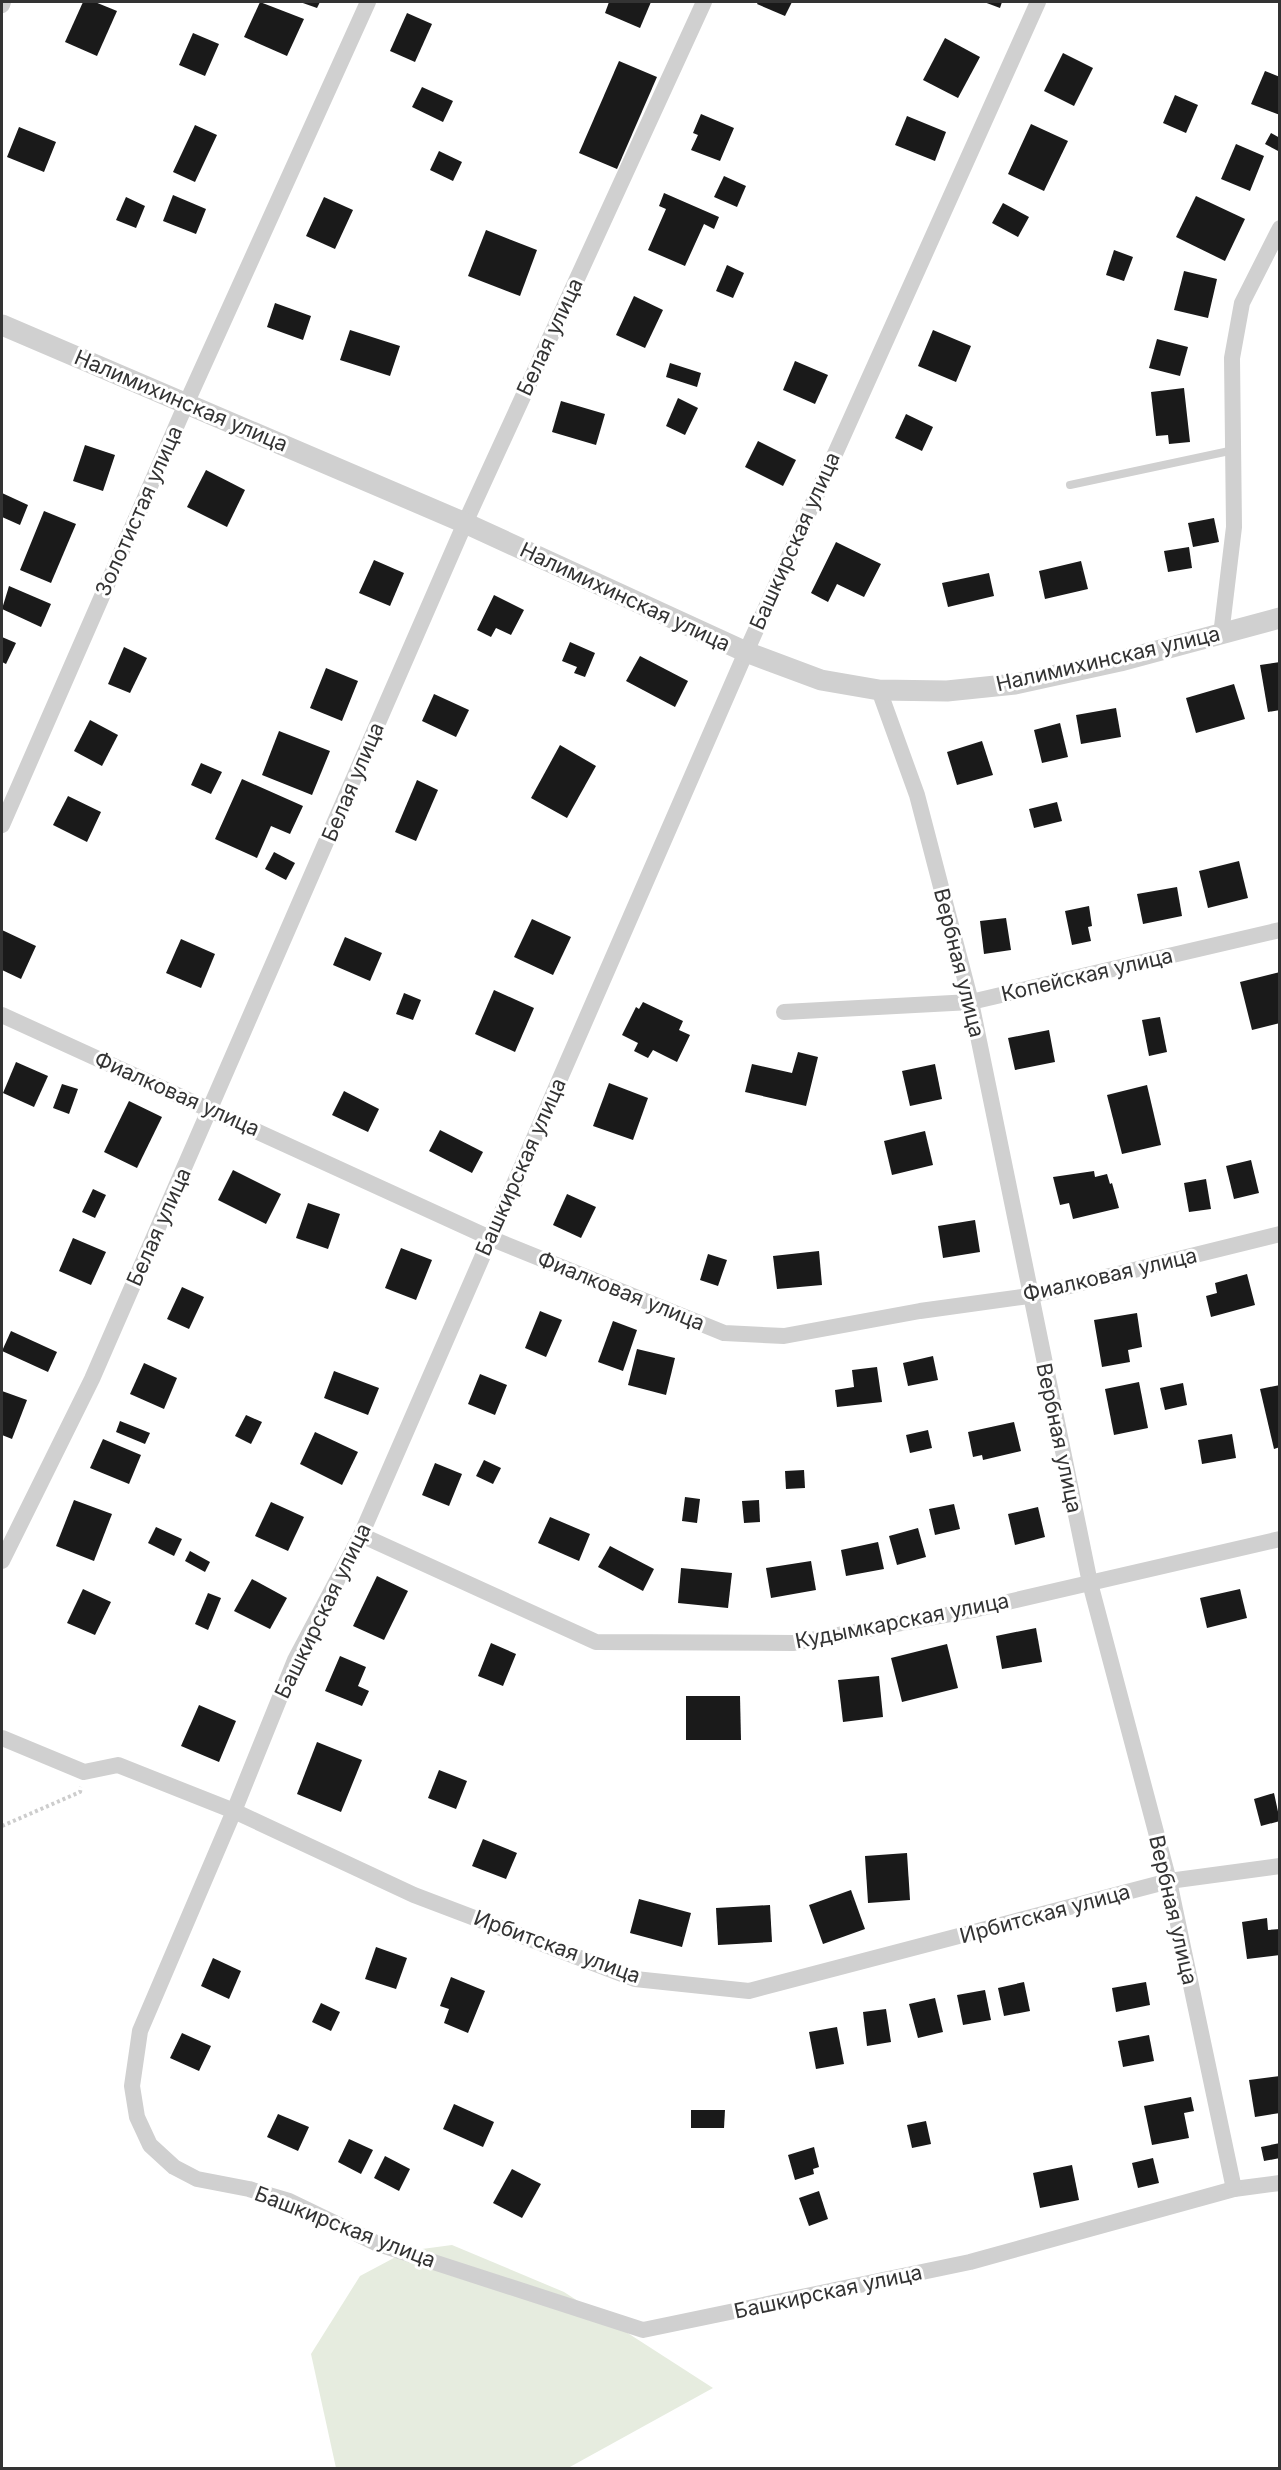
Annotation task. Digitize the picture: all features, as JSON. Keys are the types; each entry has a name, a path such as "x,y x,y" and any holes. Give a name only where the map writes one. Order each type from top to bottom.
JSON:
{"street":[{"name":"Золотистая улица","path":"2,825 186,404 368,2"},
{"name":"Белая улица","path":"2,1561 92,1379 465,523 704,2"},
{"name":"Башкирская улица","path":"1038,2 746,652 361,1535 295,1660 140,2031 132,2086 137,2117 150,2145 174,2167 197,2179 249,2189 289,2201 378,2244 643,2330 970,2262 1234,2189 1280,2183"},
{"path":"1221,634 1234,527 1235,450 1232,358 1242,303 1280,228"},
{"name":"Налимихинская улица","path":"2,325 465,523 746,652 821,680 879,690 947,691 1015,684 1120,661 1280,618"},
{"name":"Вербная улица","path":"879,690 917,795 971,1002 1029,1296 1090,1583 1169,1881 1234,2189"},
{"name":"Копейская улица","path":"784,1012 971,1002 1280,930"},
{"name":"Фиалковая улица","path":"2,1015 490,1238 724,1333 784,1336 920,1311 1029,1296 1280,1234"},
{"name":"Кудымкарская улица","path":"361,1535 596,1642 794,1643 973,1610 1280,1539"},
{"path":"2,1738 84,1772"},
{"name":"Ирбитская улица","path":"84,1772 118,1765 234,1810 414,1895 635,1978 749,1991 1169,1881 1280,1866"}],"lane":[{"path":"1070,485 1235,450"}],"path":[{"path":"2,1826 80,1792 84,1772"}],"shaded area":[{"path":"452,2245 564,2292 713,2388 568,2468 336,2468 311,2354 360,2276 407,2251"}],"building":[{"path":"83,2 95,2 117,11 97,56 65,42"},
{"path":"260,2 304,19 287,56 244,37"},
{"path":"300,2 320,2 317,8"},
{"path":"609,2 651,2 640,28 605,13"},
{"path":"758,2 792,2 785,16 757,4"},
{"path":"984,2 1002,2 1000,8"},
{"path":"407,13 432,24 415,62 390,51"},
{"path":"193,33 219,44 205,76 179,65"},
{"path":"945,38 980,57 958,98 923,80"},
{"path":"1063,53 1093,68 1074,106 1044,91"},
{"path":"619,61 657,77 617,169 579,153"},
{"path":"1265,71 1280,77 1280,115 1251,104"},
{"path":"422,87 453,101 443,122 412,107"},
{"path":"1175,95 1198,105 1186,133 1163,123"},
{"path":"701,114 734,128 720,161 691,150 698,135 693,133"},
{"path":"907,116 946,132 935,161 895,145"},
{"path":"1031,124 1068,141 1044,191 1008,174"},
{"path":"195,125 217,135 195,182 173,172"},
{"path":"19,127 56,142 44,172 7,157"},
{"path":"1271,133 1280,138 1280,152 1265,144"},
{"path":"1236,144 1264,156 1250,191 1221,179"},
{"path":"439,151 462,162 453,181 430,170"},
{"path":"724,176 746,186 737,207 714,197"},
{"path":"664,193 719,217 714,229 704,224 685,266 648,250 666,209 659,206"},
{"path":"173,195 206,209 196,234 163,221"},
{"path":"1196,196 1245,219 1225,261 1176,237"},
{"path":"126,197 145,206 136,228 116,220"},
{"path":"324,197 353,210 335,249 306,236"},
{"path":"1003,203 1029,217 1018,237 992,223"},
{"path":"486,230 537,250 520,296 468,276"},
{"path":"1114,250 1133,257 1124,281 1106,275"},
{"path":"727,265 744,273 733,298 716,291"},
{"path":"1184,271 1217,279 1208,318 1174,310"},
{"path":"634,296 663,310 645,348 616,335"},
{"path":"275,303 311,316 303,340 267,327"},
{"path":"350,330 400,346 390,376 340,360"},
{"path":"933,330 971,346 956,382 918,366"},
{"path":"1157,339 1188,347 1180,376 1149,368"},
{"path":"795,361 828,375 815,404 783,390"},
{"path":"670,363 701,373 697,387 666,377"},
{"path":"1184,388 1190,442 1169,444 1168,435 1156,436 1151,392"},
{"path":"678,398 698,408 685,435 666,426"},
{"path":"561,401 605,414 596,445 552,432"},
{"path":"906,414 933,427 922,451 895,438"},
{"path":"758,441 796,460 783,486 745,467"},
{"path":"85,445 115,455 103,491 73,481"},
{"path":"206,470 245,490 227,527 187,507"},
{"path":"2,493 28,505 20,525 2,517"},
{"path":"44,511 76,524 51,583 20,570"},
{"path":"1214,518 1219,542 1193,547 1188,523"},
{"path":"836,542 881,564 864,597 837,584 828,602 811,593"},
{"path":"1189,547 1192,568 1168,572 1164,551"},
{"path":"374,560 404,573 390,606 359,593"},
{"path":"1081,561 1088,589 1045,599 1039,571"},
{"path":"989,573 994,596 948,607 942,583"},
{"path":"9,586 51,604 41,627 2,609"},
{"path":"494,595 524,610 511,635 496,628 491,637 477,630"},
{"path":"2,637 16,643 6,664 2,662"},
{"path":"570,642 595,653 585,677 574,673 577,667 562,661"},
{"path":"124,647 147,658 130,693 108,684"},
{"path":"640,656 688,681 675,707 626,681"},
{"path":"1280,662 1280,710 1268,712 1260,665"},
{"path":"326,668 358,681 342,721 310,708"},
{"path":"1234,684 1245,719 1196,733 1186,698"},
{"path":"434,694 469,710 456,737 422,721"},
{"path":"1116,708 1121,737 1081,744 1076,715"},
{"path":"90,720 118,735 102,766 74,751"},
{"path":"1060,723 1068,757 1042,763 1034,730"},
{"path":"279,731 330,751 312,795 262,775"},
{"path":"982,741 993,775 957,785 947,752"},
{"path":"560,745 596,766 567,818 531,798"},
{"path":"201,763 222,772 211,794 191,785"},
{"path":"242,779 303,806 290,834 271,826 257,858 215,839"},
{"path":"417,780 438,790 416,841 395,832"},
{"path":"68,796 101,812 87,842 53,825"},
{"path":"1057,802 1062,821 1034,828 1029,809"},
{"path":"274,852 295,863 286,880 265,869"},
{"path":"1239,861 1248,898 1208,908 1199,871"},
{"path":"1177,887 1182,916 1143,924 1137,894"},
{"path":"1089,906 1092,926 1088,927 1091,941 1072,945 1065,911"},
{"path":"1006,918 1011,950 984,954 980,921"},
{"path":"532,919 571,937 553,975 514,957"},
{"path":"2,930 36,946 21,979 2,970"},
{"path":"345,937 382,953 370,981 333,965"},
{"path":"181,939 215,954 201,988 166,973"},
{"path":"1280,972 1280,1023 1252,1030 1240,982"},
{"path":"494,990 534,1008 515,1052 475,1034"},
{"path":"404,993 421,1000 413,1020 396,1014"},
{"path":"643,1002 683,1021 679,1030 690,1035 677,1062 653,1050 648,1058 634,1051 638,1043 622,1035 636,1007 639,1009"},
{"path":"1160,1017 1167,1052 1149,1056 1142,1020"},
{"path":"1049,1030 1055,1062 1015,1070 1008,1038"},
{"path":"798,1052 818,1057 806,1106 745,1092 752,1064 792,1073"},
{"path":"16,1062 48,1076 34,1107 3,1093"},
{"path":"935,1064 942,1099 910,1106 902,1071"},
{"path":"609,1083 648,1098 633,1140 593,1126"},
{"path":"62,1084 78,1089 69,1114 53,1108"},
{"path":"1147,1085 1161,1145 1122,1154 1107,1095"},
{"path":"344,1091 379,1109 368,1132 332,1115"},
{"path":"129,1101 162,1117 137,1168 104,1152"},
{"path":"440,1130 483,1152 472,1173 429,1151"},
{"path":"925,1131 933,1165 892,1175 884,1141"},
{"path":"1251,1160 1259,1193 1234,1199 1226,1166"},
{"path":"233,1170 281,1194 266,1224 218,1200"},
{"path":"1094,1171 1095,1177 1107,1174 1119,1208 1073,1219 1069,1203 1060,1205 1053,1177"},
{"path":"1206,1179 1211,1209 1189,1212 1184,1183"},
{"path":"93,1189 106,1195 95,1218 82,1212"},
{"path":"567,1194 596,1207 581,1238 553,1225"},
{"path":"308,1203 340,1214 328,1249 296,1238"},
{"path":"975,1220 980,1252 943,1258 938,1226"},
{"path":"73,1238 106,1252 91,1285 59,1271"},
{"path":"401,1248 432,1260 416,1300 385,1288"},
{"path":"819,1251 822,1285 777,1289 773,1256"},
{"path":"708,1254 727,1260 718,1286 700,1280"},
{"path":"1247,1274 1255,1305 1211,1317 1206,1296 1217,1293 1215,1283"},
{"path":"182,1287 204,1297 189,1329 167,1319"},
{"path":"540,1311 562,1320 546,1357 525,1348"},
{"path":"1137,1313 1142,1347 1128,1350 1130,1362 1102,1367 1094,1320"},
{"path":"613,1321 637,1330 623,1371 598,1362"},
{"path":"11,1331 57,1352 48,1372 2,1351"},
{"path":"637,1349 675,1358 666,1395 628,1385"},
{"path":"933,1356 938,1380 908,1386 903,1363"},
{"path":"144,1363 177,1378 164,1409 130,1394"},
{"path":"877,1367 882,1402 837,1407 835,1390 854,1387 852,1370"},
{"path":"334,1371 379,1388 368,1415 324,1398"},
{"path":"480,1374 507,1385 495,1415 468,1404"},
{"path":"1139,1382 1148,1428 1114,1435 1105,1389"},
{"path":"1183,1383 1187,1405 1165,1410 1160,1388"},
{"path":"1280,1385 1280,1447 1274,1449 1260,1389"},
{"path":"2,1391 27,1400 12,1439 2,1435"},
{"path":"246,1415 262,1422 251,1444 235,1436"},
{"path":"120,1421 150,1433 145,1444 116,1432"},
{"path":"1014,1422 1021,1451 983,1460 982,1455 973,1457 968,1432"},
{"path":"928,1430 932,1448 910,1453 906,1435"},
{"path":"315,1432 358,1452 342,1485 300,1464"},
{"path":"1232,1434 1236,1458 1202,1464 1198,1440"},
{"path":"103,1439 141,1455 129,1484 90,1468"},
{"path":"484,1460 501,1468 493,1484 476,1476"},
{"path":"435,1463 462,1474 449,1506 422,1495"},
{"path":"804,1470 805,1488 786,1489 785,1471"},
{"path":"685,1497 700,1499 697,1523 682,1521"},
{"path":"74,1500 112,1514 94,1561 56,1546"},
{"path":"759,1500 760,1522 744,1523 742,1501"},
{"path":"271,1502 304,1517 288,1551 255,1536"},
{"path":"954,1504 960,1529 935,1535 929,1509"},
{"path":"1038,1507 1045,1537 1015,1545 1008,1514"},
{"path":"550,1517 590,1534 579,1561 538,1543"},
{"path":"156,1527 182,1539 174,1556 148,1543"},
{"path":"918,1528 926,1557 897,1565 889,1536"},
{"path":"878,1542 884,1569 846,1576 841,1550"},
{"path":"610,1546 654,1569 643,1591 598,1567"},
{"path":"190,1551 210,1562 205,1572 185,1561"},
{"path":"811,1561 816,1590 771,1598 766,1568"},
{"path":"681,1568 732,1573 728,1608 678,1603"},
{"path":"377,1576 408,1591 384,1640 353,1626"},
{"path":"252,1579 287,1598 270,1629 234,1611"},
{"path":"83,1589 111,1602 95,1635 67,1623"},
{"path":"1240,1589 1247,1618 1207,1628 1200,1598"},
{"path":"208,1593 221,1598 208,1630 195,1624"},
{"path":"1036,1628 1042,1662 1002,1669 996,1636"},
{"path":"491,1643 516,1654 503,1686 478,1676"},
{"path":"947,1644 958,1688 902,1702 891,1658"},
{"path":"340,1656 366,1667 358,1686 369,1691 362,1706 325,1691"},
{"path":"879,1676 883,1717 843,1722 838,1680"},
{"path":"686,1696 740,1696 741,1740 686,1740"},
{"path":"199,1705 236,1721 219,1762 181,1746"},
{"path":"317,1742 362,1760 341,1812 297,1794"},
{"path":"439,1770 467,1781 456,1809 428,1798"},
{"path":"1274,1793 1280,1821 1261,1826 1254,1799"},
{"path":"483,1839 517,1853 506,1879 472,1866"},
{"path":"907,1853 910,1900 868,1903 865,1856"},
{"path":"851,1890 865,1929 823,1944 809,1905"},
{"path":"639,1899 691,1913 682,1947 630,1933"},
{"path":"770,1905 772,1942 718,1945 716,1908"},
{"path":"1267,1918 1268,1930 1280,1929 1280,1955 1247,1959 1242,1922"},
{"path":"376,1947 407,1958 396,1989 365,1979"},
{"path":"213,1958 241,1971 229,1999 201,1986"},
{"path":"451,1977 485,1991 468,2033 444,2023 449,2009 440,2006"},
{"path":"1024,1982 1030,2011 1004,2016 998,1988"},
{"path":"1146,1982 1150,2005 1116,2012 1112,1988"},
{"path":"985,1990 991,2020 963,2025 957,1995"},
{"path":"935,1998 943,2032 918,2038 909,2004"},
{"path":"321,2003 340,2012 331,2031 312,2022"},
{"path":"886,2009 891,2042 867,2046 863,2012"},
{"path":"837,2027 844,2064 816,2069 809,2032"},
{"path":"182,2033 211,2046 199,2071 170,2058"},
{"path":"1149,2035 1154,2061 1123,2067 1118,2041"},
{"path":"1280,2076 1280,2113 1255,2117 1249,2080"},
{"path":"1191,2097 1194,2111 1184,2113 1189,2138 1152,2145 1144,2106"},
{"path":"454,2104 494,2122 483,2147 443,2129"},
{"path":"691,2110 725,2110 724,2128 691,2128"},
{"path":"278,2114 309,2127 298,2151 267,2137"},
{"path":"926,2121 931,2144 912,2148 907,2125"},
{"path":"349,2139 373,2150 361,2174 338,2162"},
{"path":"1280,2143 1280,2158 1264,2161 1261,2147"},
{"path":"814,2147 819,2167 813,2169 814,2174 795,2180 788,2155"},
{"path":"385,2156 410,2169 399,2191 374,2178"},
{"path":"1153,2158 1159,2183 1138,2188 1132,2163"},
{"path":"1072,2165 1079,2200 1040,2208 1033,2173"},
{"path":"512,2169 541,2184 522,2218 493,2203"},
{"path":"819,2191 828,2219 809,2226 799,2198"}]}
